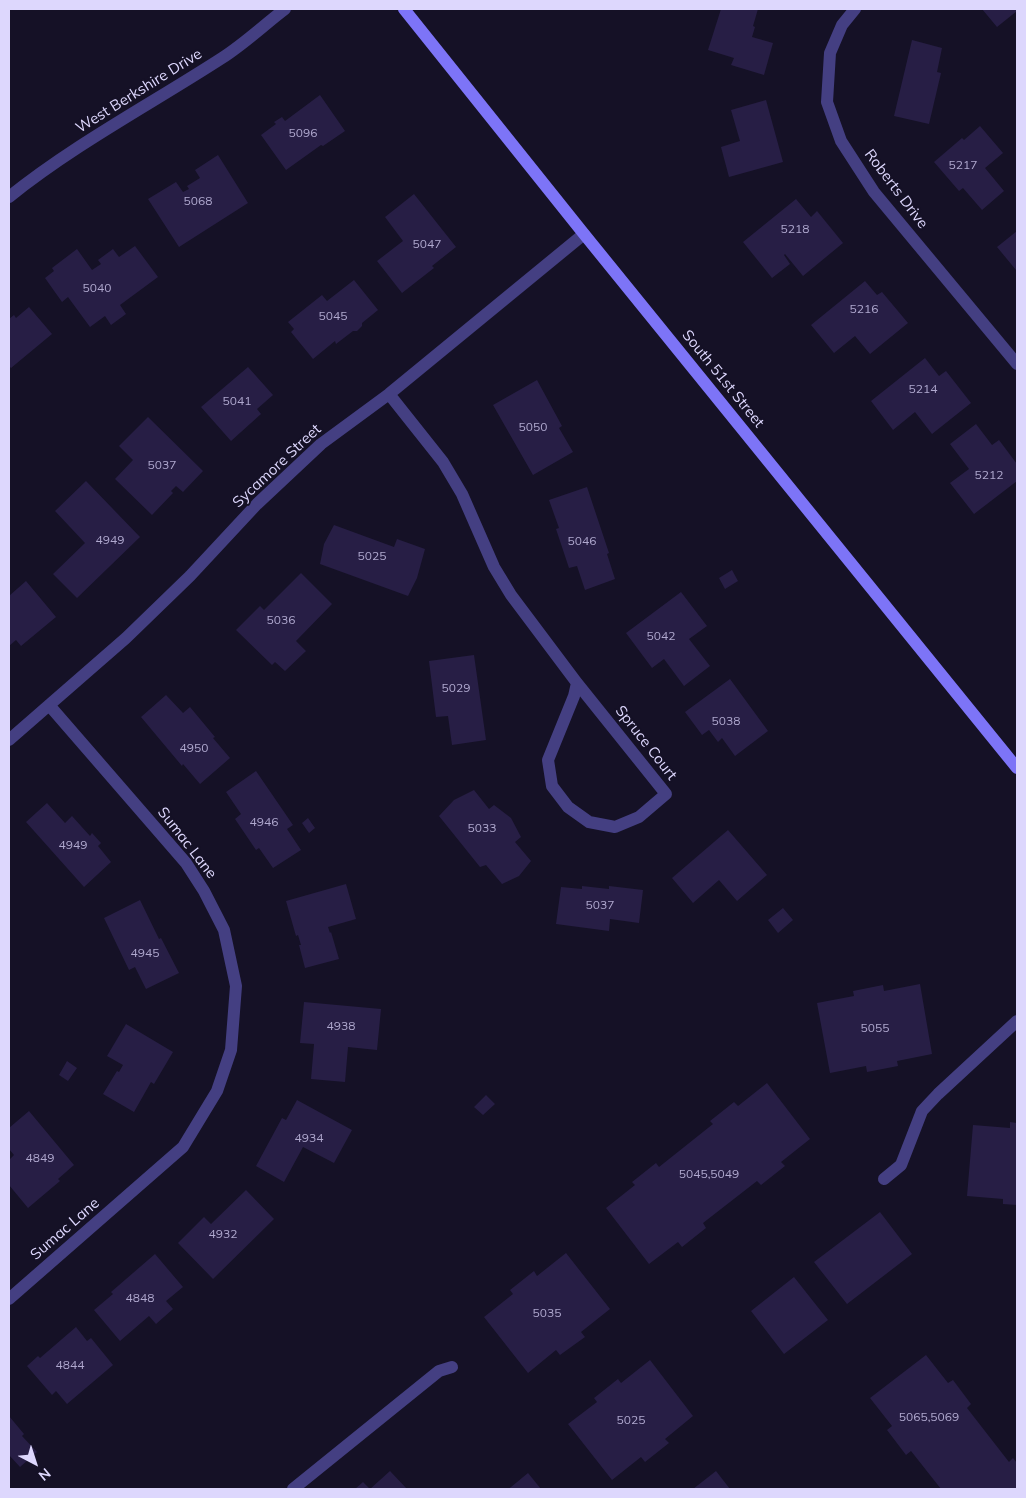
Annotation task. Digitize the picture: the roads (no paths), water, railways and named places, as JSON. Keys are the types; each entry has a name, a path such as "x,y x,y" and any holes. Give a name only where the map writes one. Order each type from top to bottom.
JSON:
{"street":[{"name":"West Berkshire Drive","path":"9,197 33,177 77,148 224,57 285,9"},
{"name":"South 51st Street","path":"404,9 1017,768"},
{"name":"Roberts Drive","path":"855,9 842,25 830,53 827,102 841,141 874,192 1017,364"},
{"name":"Sycamore Street","path":"9,740 126,638 190,576 257,504 321,444 389,394 584,234"},
{"name":"Spruce Court","path":"389,394 443,462 462,494 494,567 511,595 577,683 666,794 639,817 615,827 589,822 568,807 552,786 548,760 574,696 577,683"},
{"name":"Sumac Lane","path":"9,1299 183,1147 217,1091 231,1050 236,986 224,930 204,891 186,863 49,705"},
{"path":"884,1179 901,1165 922,1111 1017,1021"},
{"path":"293,1489 439,1371 452,1367"}]}
